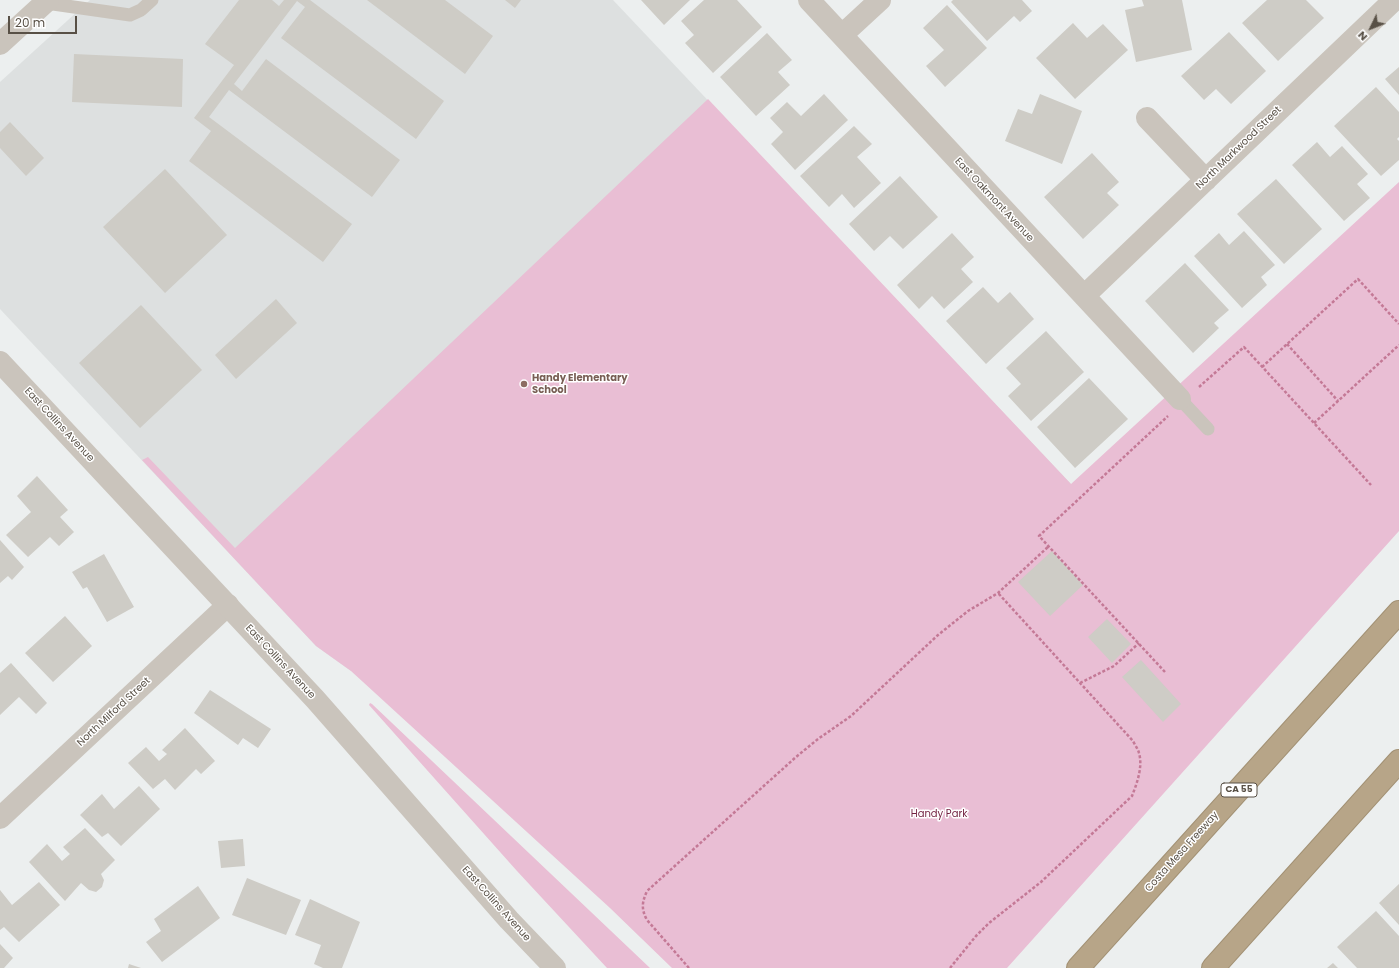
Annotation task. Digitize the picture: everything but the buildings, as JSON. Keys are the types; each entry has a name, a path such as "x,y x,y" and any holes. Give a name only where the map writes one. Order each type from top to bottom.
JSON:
{"highway":[{"name":"Costa Mesa Freeway","path":"1078,968 1399,612"},
{"path":"1213,968 1399,761"}],"street":[{"name":"East Oakmont Avenue","path":"809,0 1181,401"},
{"path":"842,36 880,0"},
{"name":"North Markwood Street","path":"1084,296 1393,0"},
{"path":"0,44 47,1"},
{"path":"1147,118 1206,180"},
{"name":"East Collins Avenue","path":"0,362 315,699 509,920 555,968"},
{"name":"North Milford Street","path":"0,818 228,605"}],"lane":[{"path":"47,1 130,15 141,10 152,0"},
{"path":"1181,401 1208,429"}],"path":[{"path":"1262,367 1358,279 1399,324"},
{"path":"1286,344 1338,401"},
{"path":"1314,423 1399,345"},
{"path":"1165,672 1039,536 1181,401 1244,347 1371,485"},
{"path":"689,968 647,920 642,912 642,905 647,891 796,757 864,705 938,634 968,611 998,593 1049,546"},
{"path":"950,968 976,936 989,923 1041,882 1132,796 1138,780 1140,767 1139,753 1133,742 998,593"},
{"path":"1080,683 1114,666 1139,643"}],"shaded area":[{"name":"Handy Elementary School","path":"90,0 613,0 1071,484 351,671 316,646 0,309 0,82"}],"green space":[{"name":"Handy Park","path":"708,99 1071,484 1399,182 1399,531 1007,968 672,968 610,908 351,671 316,646 142,460 148,457 235,548"},
{"path":"370,703 650,968 607,968 517,871 369,705"}],"place":[{"name":"Handy Elementary School","path":"524,384"}]}
